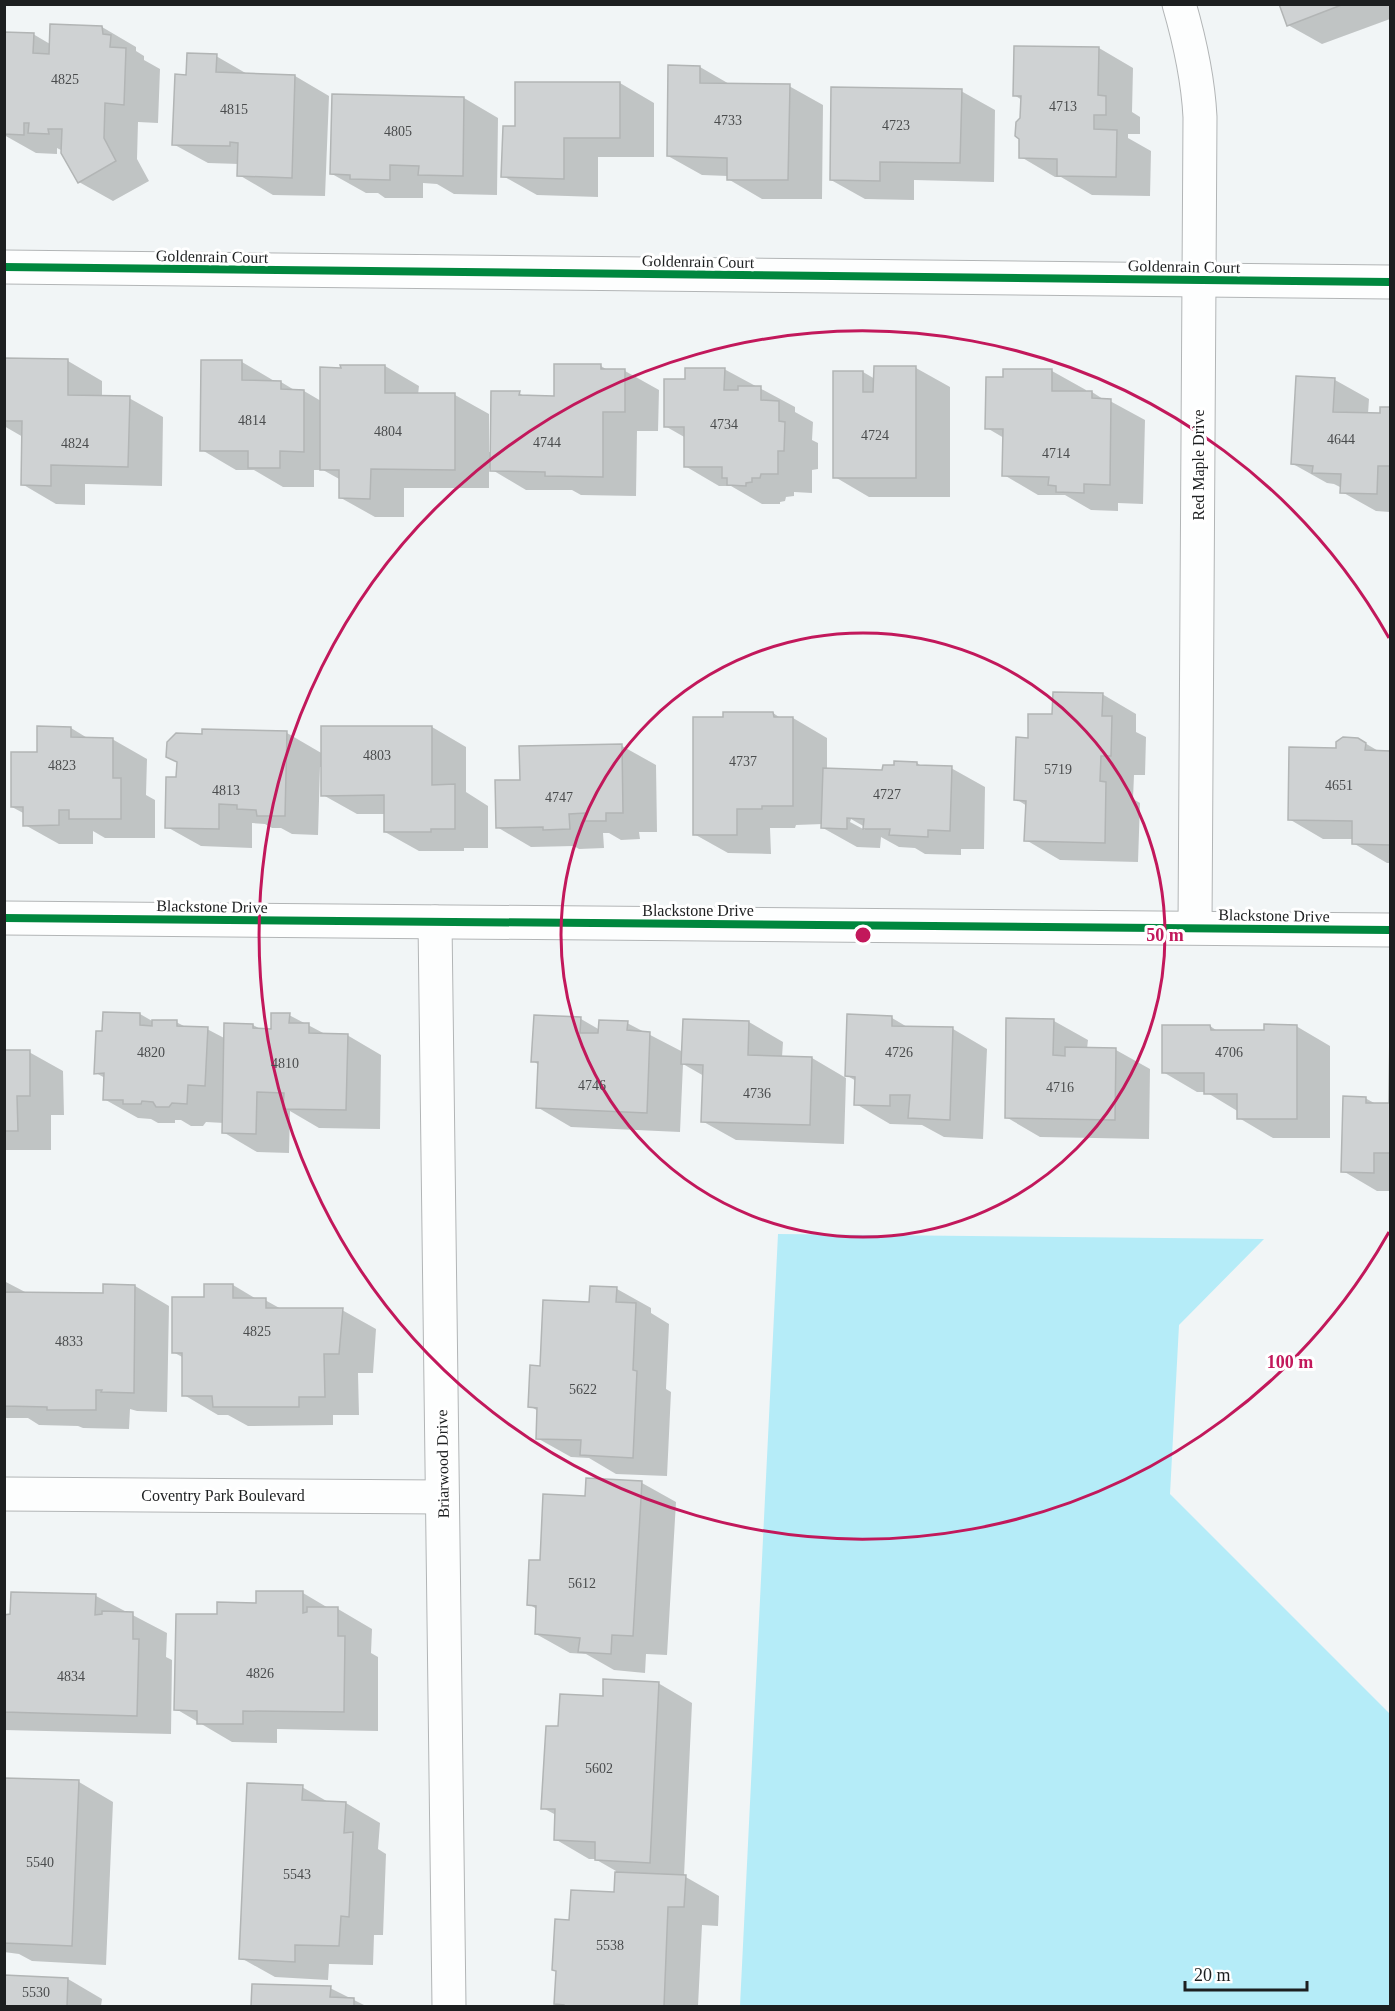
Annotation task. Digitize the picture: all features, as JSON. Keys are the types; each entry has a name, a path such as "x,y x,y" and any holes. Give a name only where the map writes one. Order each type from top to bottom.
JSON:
{"street":[{"name":"Red Maple Drive","path":"1179,4 1197,77 1199,98 1200,280 1195,927"},
{"name":"Goldenrain Court","path":"4,267 1390,282"},
{"name":"Blackstone Drive","path":"4,918 1390,930"},
{"name":"Briarwood Drive","path":"435,922 448,2007"},
{"name":"Coventry Park Boulevard","path":"4,1494 442,1497"}],"shaded area":[{"path":"778,1234 1264,1239 1179,1325 1170,1494 1390,1714 1390,2006 740,2006"}],"building":[{"path":"1279,4 1344,4 1287,26"},
{"path":"50,24 102,26 103,34 111,35 110,47 126,48 124,105 105,103 104,138 116,161 78,183 61,153 62,129 48,129 49,134 28,133 29,123 24,123 24,135 4,134 4,32 34,33 33,53 49,54"},
{"path":"1014,46 1099,47 1098,95 1106,96 1106,115 1094,115 1094,129 1117,130 1116,177 1057,176 1057,159 1019,158 1019,139 1015,136 1016,122 1020,118 1021,96 1013,96"},
{"path":"187,53 217,54 216,72 295,75 292,178 237,176 238,143 230,142 230,146 172,145 175,74 186,75"},
{"path":"668,65 700,66 700,83 790,84 788,180 727,180 727,158 667,156"},
{"path":"515,82 620,82 620,138 564,138 564,179 501,177 503,126 515,126"},
{"path":"831,87 962,89 960,163 880,162 880,181 830,180"},
{"path":"332,94 464,97 463,176 418,175 419,166 390,165 390,180 350,179 350,175 330,174"},
{"path":"4,358 68,359 68,395 130,396 128,467 51,465 51,486 21,485 22,421 4,421"},
{"path":"201,360 242,360 242,380 281,381 281,389 304,390 304,452 280,451 280,468 248,468 248,451 200,451"},
{"path":"554,364 601,364 601,369 625,369 625,412 603,412 603,477 545,476 545,472 490,471 491,391 520,391 519,395 554,396"},
{"path":"340,365 385,365 385,393 455,393 455,470 371,469 370,499 339,498 339,470 320,470 320,367 341,368"},
{"path":"874,366 916,366 916,478 833,478 833,371 863,371 863,392 873,392"},
{"path":"685,368 725,368 724,390 738,390 738,386 761,386 761,400 779,401 779,421 785,422 784,451 778,451 778,474 761,474 760,478 752,478 752,482 746,483 746,486 727,485 727,478 722,478 722,467 684,467 684,427 664,427 664,379 685,379"},
{"path":"1003,369 1052,369 1052,391 1092,391 1092,398 1111,399 1110,485 1084,484 1084,493 1056,492 1056,486 1048,485 1049,477 1002,476 1003,429 985,429 986,377 1003,377"},
{"path":"1296,376 1335,378 1333,412 1380,413 1380,407 1390,407 1390,466 1378,466 1377,494 1340,493 1341,474 1312,473 1313,466 1291,464"},
{"path":"1053,692 1103,693 1102,716 1112,716 1111,756 1101,756 1100,781 1106,782 1105,843 1024,841 1026,801 1014,800 1016,737 1028,738 1028,714 1052,714"},
{"path":"723,712 773,712 774,717 793,717 793,806 737,809 737,835 693,835 693,717 723,717"},
{"path":"37,726 71,727 71,737 113,738 113,778 121,778 121,819 69,819 69,810 59,810 59,825 23,826 23,807 11,807 11,752 37,752"},
{"path":"321,726 432,726 432,785 455,784 455,829 431,829 431,832 384,832 384,795 321,796"},
{"path":"202,729 287,731 285,816 257,816 256,810 237,809 237,805 219,804 219,829 165,828 166,777 176,777 177,762 166,757 167,742 176,733 202,734"},
{"path":"1343,737 1358,738 1366,743 1365,750 1390,751 1390,845 1352,844 1352,821 1288,820 1289,747 1336,748 1336,742"},
{"path":"622,744 623,813 606,813 606,821 585,821 585,813 569,814 570,829 496,828 495,780 520,780 519,746"},
{"path":"894,761 917,762 917,765 952,766 950,831 928,830 928,837 889,835 890,829 863,829 864,819 847,818 847,829 821,828 823,768 882,770 883,765 894,765"},
{"path":"103,1012 140,1013 140,1025 152,1026 152,1020 177,1020 177,1026 208,1027 205,1086 188,1085 187,1104 172,1103 169,1107 156,1107 153,1102 123,1104 123,1100 103,1100 104,1073 94,1074 96,1031 102,1031"},
{"path":"271,1013 290,1013 289,1023 309,1023 309,1033 348,1034 346,1110 283,1109 284,1093 257,1092 256,1134 222,1133 224,1023 253,1024 253,1028 271,1029"},
{"path":"847,1014 892,1016 892,1026 953,1027 950,1120 908,1118 910,1095 890,1095 890,1106 854,1105 855,1077 845,1076"},
{"path":"534,1015 581,1017 580,1033 598,1033 599,1020 628,1021 627,1030 650,1032 647,1113 536,1108 538,1062 531,1062"},
{"path":"1006,1018 1054,1019 1053,1055 1065,1056 1065,1047 1116,1048 1115,1120 1005,1118"},
{"path":"683,1019 749,1021 748,1055 812,1057 810,1125 701,1122 703,1065 681,1064"},
{"path":"1264,1024 1297,1025 1297,1119 1237,1119 1237,1094 1204,1094 1204,1073 1162,1073 1162,1025 1210,1025 1211,1030 1264,1030"},
{"path":"1390,1027 1390,1153 1374,1153 1374,1173 1341,1172 1343,1096 1366,1097 1366,1103 1389,1103"},
{"path":"4,1050 30,1050 30,1096 17,1096 18,1131 4,1131"},
{"path":"103,1284 135,1285 134,1393 96,1390 96,1410 47,1410 47,1407 4,1406 4,1292 103,1293"},
{"path":"204,1284 233,1284 233,1298 266,1298 266,1308 343,1308 339,1354 324,1354 325,1397 299,1397 299,1407 213,1407 212,1396 182,1396 182,1353 172,1353 172,1297 204,1297"},
{"path":"590,1286 617,1287 616,1302 636,1303 633,1370 637,1371 633,1458 580,1455 581,1440 536,1439 537,1408 528,1407 530,1365 540,1366 543,1300 589,1302"},
{"path":"586,1478 642,1481 633,1636 612,1635 611,1654 578,1652 580,1638 535,1634 536,1606 527,1605 529,1560 540,1560 543,1494 585,1496"},
{"path":"256,1591 303,1591 303,1613 307,1612 307,1607 338,1607 338,1636 345,1636 344,1712 243,1711 243,1724 197,1724 197,1711 174,1710 176,1614 217,1614 217,1602 256,1603"},
{"path":"11,1592 96,1594 95,1615 102,1614 102,1611 133,1612 133,1639 139,1639 137,1716 4,1712 4,1615 10,1614"},
{"path":"603,1679 659,1682 650,1863 595,1860 595,1842 554,1840 555,1809 541,1809 546,1726 558,1726 560,1694 603,1696"},
{"path":"4,1778 79,1780 72,1946 4,1943"},
{"path":"247,1783 303,1785 302,1800 346,1802 344,1833 353,1832 349,1917 341,1916 339,1946 295,1945 295,1962 239,1959"},
{"path":"615,1872 686,1875 684,1907 668,1907 664,2006 564,2006 554,2004 556,1971 552,1970 555,1919 569,1920 571,1890 614,1892"},
{"path":"4,1975 68,1978 67,2006 4,2006"},
{"path":"252,1984 331,1986 330,1997 354,1998 354,2006 251,2006"}],"cycle path":[{"path":"4,267 1390,282"},
{"path":"4,918 1390,930"}]}
